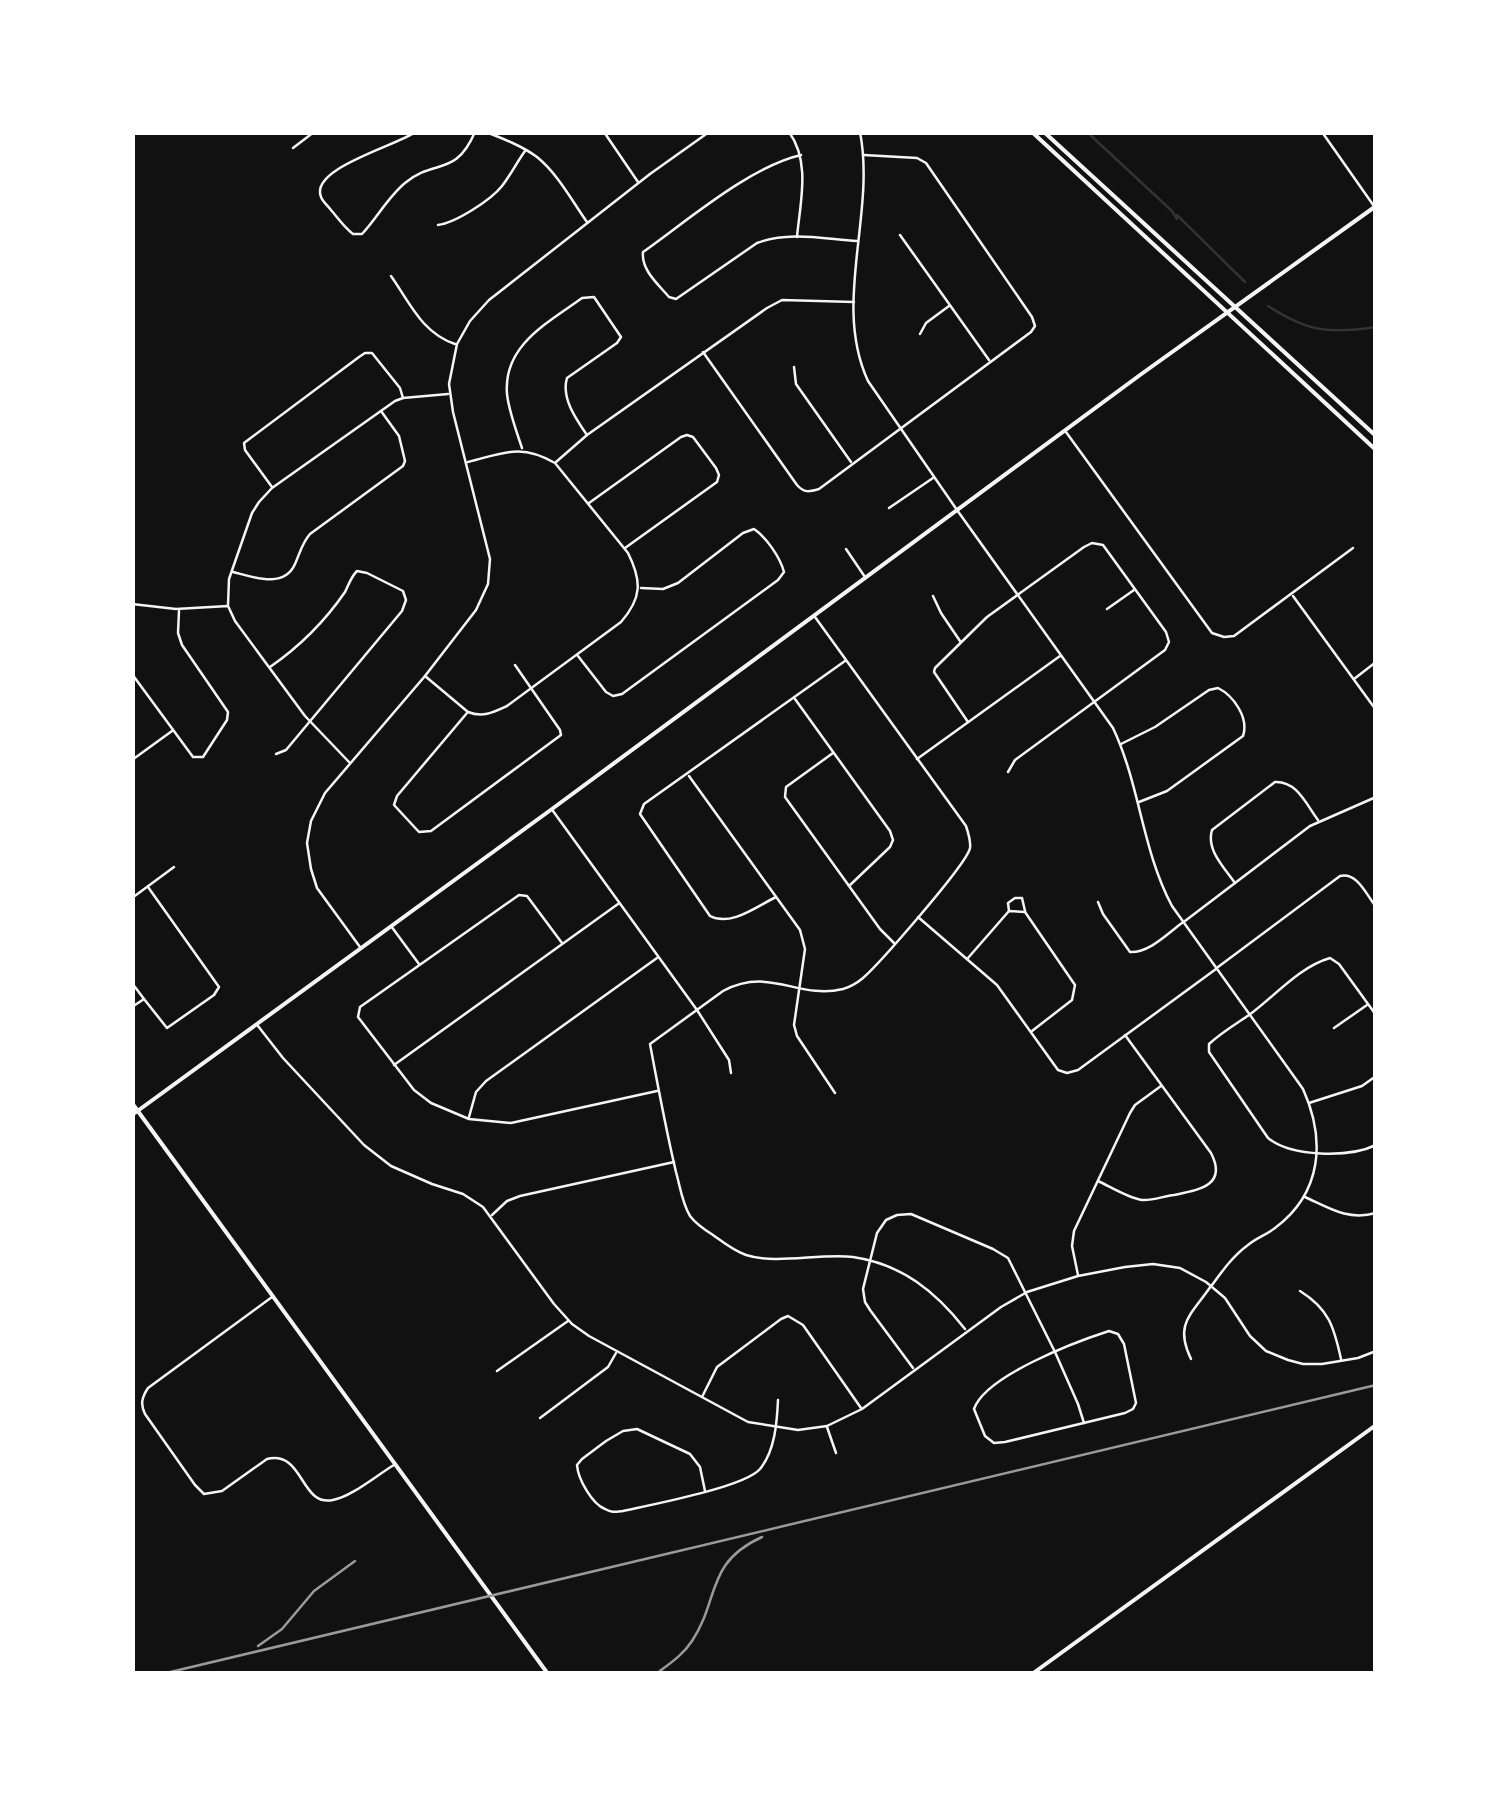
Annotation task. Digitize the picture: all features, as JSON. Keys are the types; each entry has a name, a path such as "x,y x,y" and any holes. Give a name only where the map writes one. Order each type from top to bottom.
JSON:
{"main road":[{"path":"1032,132 1376,450"},
{"path":"1044,132 1376,436"},
{"path":"132,1116 1065,430 1375,208"},
{"path":"132,1103 548,1674"},
{"path":"1032,1674 1376,1425"}],"street":[{"path":"293,148 314,132"},
{"path":"415,132 358,157 320,185 321,197 353,234 362,234 405,182 457,161 468,150 475,132"},
{"path":"486,132 538,158 588,223"},
{"path":"604,132 639,184"},
{"path":"361,948 317,888 307,843 310,821 325,793 476,610 488,584 490,559 450,394 457,344 470,321 489,300 709,132"},
{"path":"789,132 800,156 802,172 797,237"},
{"path":"860,132 864,155 854,338 868,381 1114,728 1158,880 1309,1104 1317,1152 1305,1197 1274,1228 1250,1242 1231,1260 1183,1326 1183,1343 1191,1360"},
{"path":"1322,132 1375,208"},
{"path":"438,225 450,224 494,194 526,150"},
{"path":"704,352 803,492 818,489 1031,332 1035,326 1032,317 926,164 917,158 864,155"},
{"path":"800,156 782,159 756,172 643,252 642,261 669,297 676,298 758,243 782,236 858,242"},
{"path":"900,235 990,362"},
{"path":"391,276 423,325 457,344"},
{"path":"522,450 509,405 507,371 525,340 589,296 594,297 622,337 566,378 564,388 588,434"},
{"path":"555,463 588,434 782,300 854,302"},
{"path":"920,334 926,323 950,305"},
{"path":"272,488 244,443 359,357 372,353 378,358 403,398"},
{"path":"794,367 796,384 852,464"},
{"path":"350,763 310,721 235,621 227,594 232,571 252,512 272,488 403,398 450,394"},
{"path":"232,571 264,580 284,577 292,572 310,534 402,466 405,461 399,436 381,411"},
{"path":"1065,430 1212,632 1224,637 1234,636 1353,548"},
{"path":"588,504 681,438 693,437 716,468 717,482 624,549"},
{"path":"425,676 468,712 490,714 508,706 621,622 632,610 639,593 636,568 624,549 555,463 522,450 467,463"},
{"path":"890,508 934,477"},
{"path":"577,654 606,692 613,696 622,694 784,572 754,529 678,583 663,589 638,588"},
{"path":"968,722 934,672 987,617 1092,543 1103,545 1166,632 1166,650 1016,760 1008,772"},
{"path":"846,548 866,578"},
{"path":"269,668 302,642 357,571 403,591 406,600 402,611 286,750 276,754"},
{"path":"1108,609 1135,589"},
{"path":"1292,595 1376,710"},
{"path":"932,596 962,644"},
{"path":"132,604 179,609 228,606"},
{"path":"132,674 193,757 206,752 228,712 182,644 178,633 179,609"},
{"path":"814,616 966,826 970,847 965,861 862,979 847,988 830,991 747,981 723,991 650,1044 674,1162 690,1216 734,1250 764,1258 854,1257 889,1267 944,1302 967,1332"},
{"path":"918,758 1061,655"},
{"path":"776,897 724,921 710,916 640,814 644,804 846,660"},
{"path":"1353,680 1376,662"},
{"path":"468,712 397,796 394,805 419,832 431,831 561,735 515,665"},
{"path":"1121,744 1218,688 1226,692 1247,726 1243,736 1182,780 1138,802"},
{"path":"794,698 886,824 893,840 850,886"},
{"path":"132,760 173,730"},
{"path":"833,753 796,778 786,787 785,796 894,943"},
{"path":"688,774 800,930 805,949 794,1025 797,1036 835,1094"},
{"path":"1235,883 1214,854 1210,834 1275,782 1294,786 1319,822"},
{"path":"1098,902 1130,952 1137,953 1310,826 1376,797"},
{"path":"552,809 698,1010 730,1060 731,1073"},
{"path":"132,898 174,867"},
{"path":"918,917 997,985 1058,1070 1067,1074 1078,1070 1340,876 1354,878 1376,907"},
{"path":"132,983 167,1028 214,995 218,986 148,887"},
{"path":"562,943 526,896 518,895 360,1007 358,1016 414,1090 469,1119 511,1123 659,1091"},
{"path":"1010,911 1008,903 1022,898 1025,912 1075,985 1072,1000 1031,1032"},
{"path":"394,1066 620,903"},
{"path":"967,958 1010,911"},
{"path":"1010,911 1025,912"},
{"path":"391,926 420,966"},
{"path":"469,1119 476,1092 486,1081 658,957"},
{"path":"1376,1015 1339,964 1330,958 1316,962 1219,1034 1210,1044 1209,1052 1276,1144 1347,1154 1376,1145"},
{"path":"132,1008 144,999"},
{"path":"1334,1028 1368,1004"},
{"path":"257,1024 364,1145 392,1166 464,1194 484,1207 569,1320 617,1352 748,1422 798,1430 827,1426 862,1409 1026,1292 1078,1276 1153,1264 1180,1268 1212,1285 1266,1351 1303,1364 1322,1364 1376,1351"},
{"path":"1098,1180 1142,1200 1202,1189 1215,1174 1211,1153 1125,1035"},
{"path":"1309,1104 1362,1086 1376,1076"},
{"path":"1078,1276 1072,1246 1074,1231 1130,1113 1160,1086"},
{"path":"491,1216 520,1196 674,1162"},
{"path":"1305,1197 1341,1214 1376,1213"},
{"path":"914,1370 865,1302 863,1288 876,1232 886,1220 911,1214 1008,1258 1055,1352 1084,1422"},
{"path":"1300,1291 1316,1301 1327,1315 1341,1360"},
{"path":"273,1296 144,1394 142,1408 195,1484 204,1494 222,1491 267,1459 276,1457 288,1460 315,1498 327,1502 339,1499 394,1464"},
{"path":"702,1397 716,1367 788,1316 802,1326 862,1409"},
{"path":"498,1370 569,1320"},
{"path":"1108,1331 1118,1334 1124,1344 1136,1403 1133,1410 994,1443 985,1436 974,1410 978,1398 1020,1368 1055,1352 1108,1331"},
{"path":"540,1418 608,1366 617,1352"},
{"path":"705,1491 700,1467 690,1454 638,1430 606,1441 577,1465 576,1472 599,1506 610,1512 728,1486 759,1470 769,1454 778,1400"},
{"path":"827,1426 836,1453"}],"waterway":[{"path":"1087,132 1177,219"},
{"path":"1177,215 1245,282"},
{"path":"1268,306 1319,329 1376,327"}],"railway":[{"path":"162,1674 1376,1385"},
{"path":"656,1674 692,1641 722,1570 731,1558 762,1537"},
{"path":"258,1646 282,1629 314,1591 355,1561"}]}
